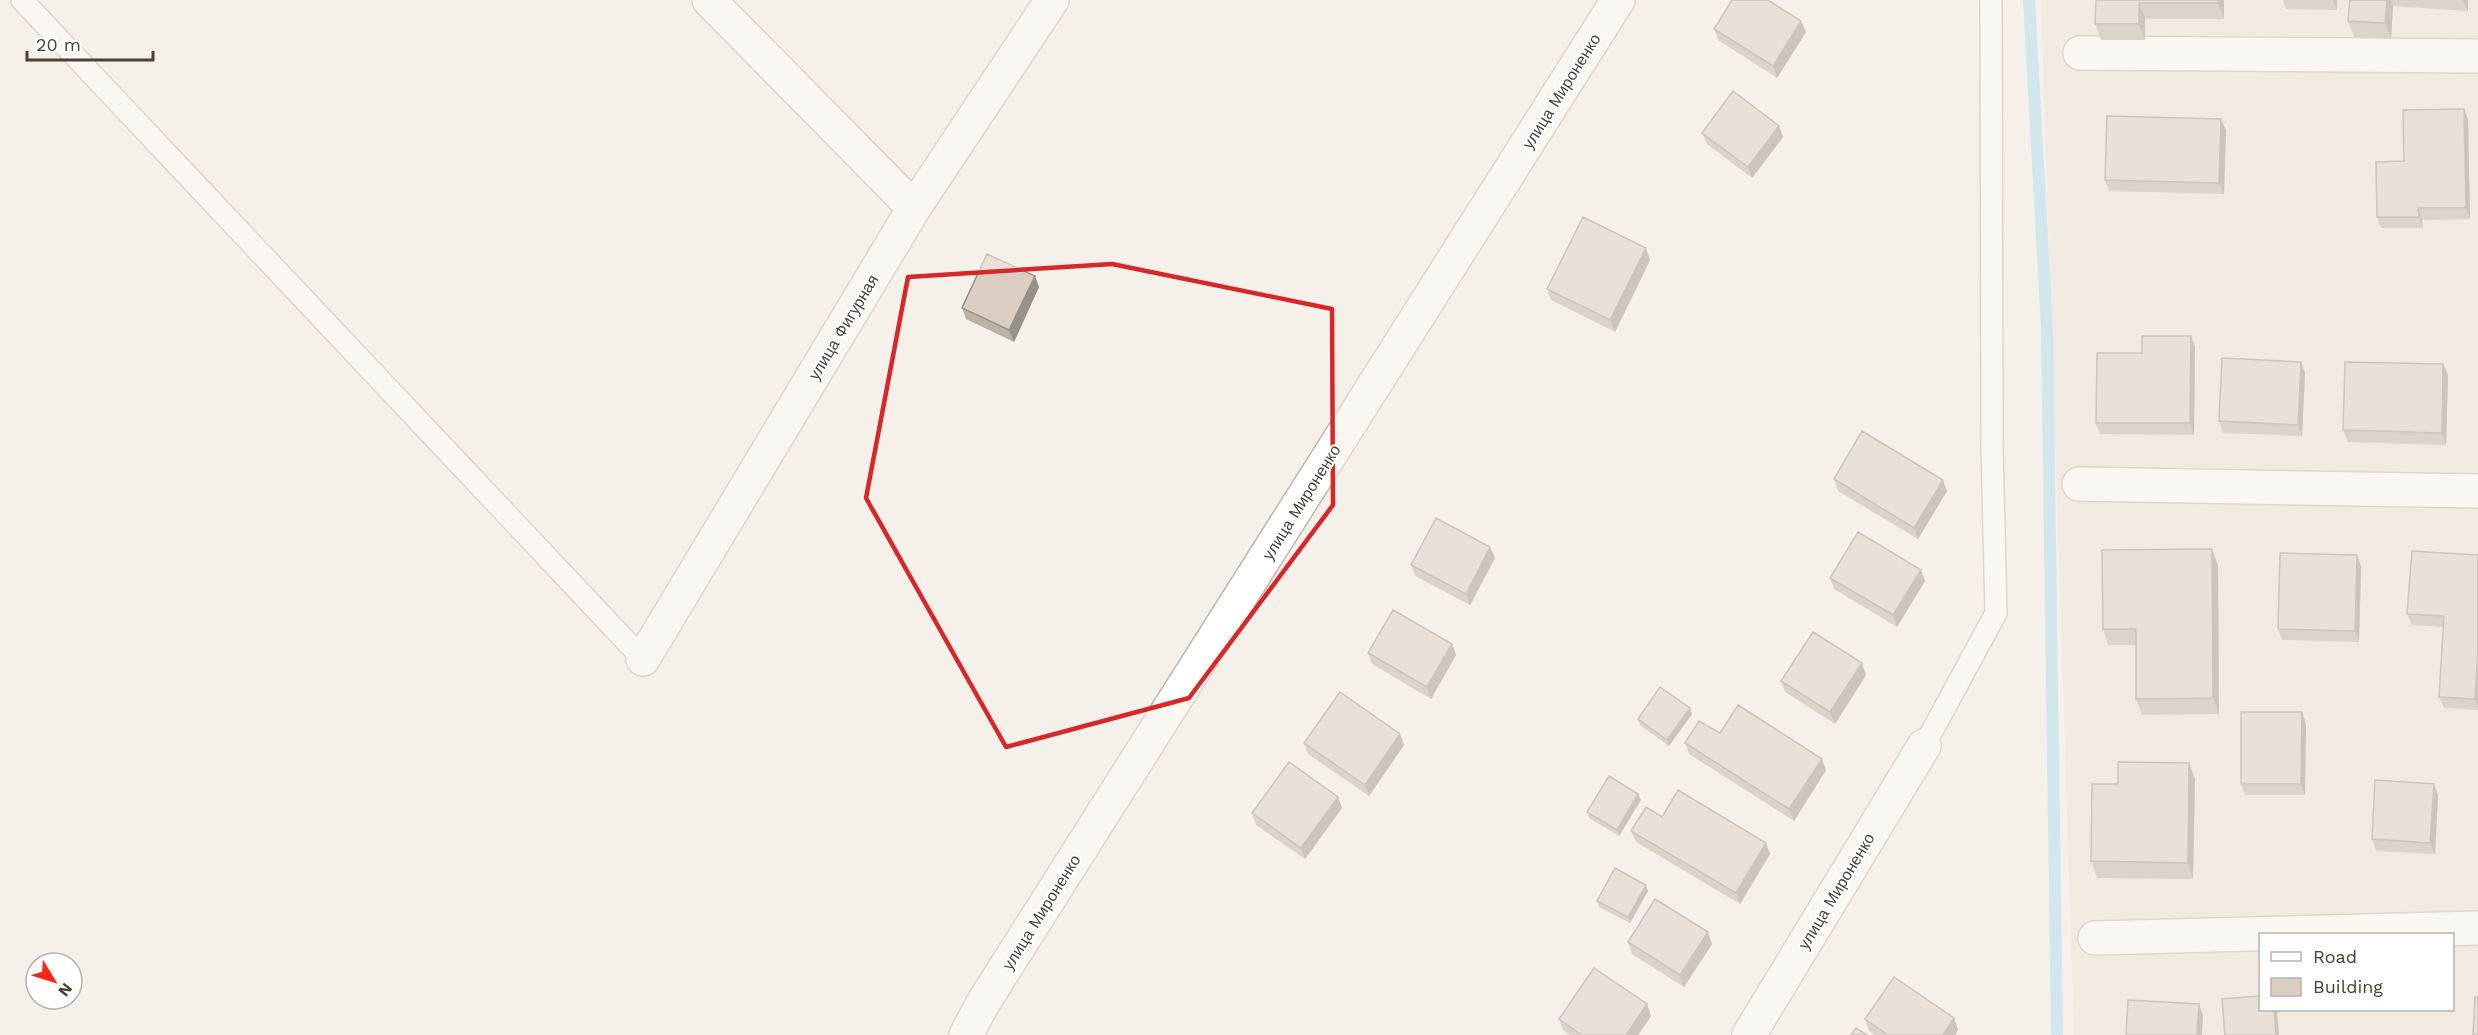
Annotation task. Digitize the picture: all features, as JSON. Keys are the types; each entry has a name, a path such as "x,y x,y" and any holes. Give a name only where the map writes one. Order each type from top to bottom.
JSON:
{"street":[{"path":"709,0 914,208"},
{"name":"улица Фигурная","path":"644,659 914,208 1053,0"},
{"name":"улица Мироненко","path":"966,1035 983,1003 1618,0"},
{"path":"2080,53 2478,56"},
{"path":"2079,484 2478,491"},
{"name":"улица Мироненко","path":"1749,1035 1924,746"},
{"path":"2286,933 2478,928"},
{"path":"2095,938 2259,934"},
{"path":"983,1003 989,1035"}],"lane":[{"path":"22,0 644,659"},
{"path":"1924,746 1996,613 1992,445 1991,0"}],"highlighted area":[{"path":"1112,264 1332,309 1333,505 1189,698 1006,747 866,498 908,277"}],"shaded area":[{"path":"2041,0 2478,0 2478,1035 2074,1035"}],"building":[{"path":"1732,0 1768,0 1801,21 1773,66 1714,29"},
{"path":"2096,0 2218,0 2218,3 2139,3 2139,24 2095,24"},
{"path":"2350,0 2387,0 2385,23 2348,21"},
{"path":"1733,91 1779,126 1748,167 1702,133"},
{"path":"2464,109 2466,208 2418,208 2419,217 2377,217 2376,162 2404,161 2403,110"},
{"path":"2107,116 2221,119 2219,183 2105,180"},
{"path":"1583,217 1646,248 1610,320 1547,289"},
{"path":"987,254 1035,276 1009,330 962,308"},
{"path":"2142,336 2191,336 2190,423 2096,423 2097,353 2142,353"},
{"path":"2222,358 2301,362 2298,425 2219,421"},
{"path":"2345,362 2443,364 2442,433 2343,430"},
{"path":"1862,431 1943,480 1914,528 1834,479"},
{"path":"1436,518 1490,547 1466,594 1411,565"},
{"path":"1858,532 1921,570 1893,615 1830,578"},
{"path":"2212,549 2213,698 2136,699 2136,629 2103,629 2102,550"},
{"path":"2412,551 2478,555 2478,649 2475,699 2439,697 2444,616 2407,614"},
{"path":"2280,553 2357,555 2355,631 2278,629"},
{"path":"1393,610 1452,644 1427,687 1368,653"},
{"path":"1813,632 1862,663 1830,712 1781,681"},
{"path":"1660,687 1690,708 1667,740 1638,719"},
{"path":"1340,692 1400,734 1365,785 1304,743"},
{"path":"1738,705 1822,759 1789,809 1685,743 1699,721 1720,733"},
{"path":"2241,712 2302,712 2301,784 2241,784"},
{"path":"1289,762 1338,797 1301,848 1252,813"},
{"path":"2118,762 2189,763 2188,863 2091,861 2092,784 2118,784"},
{"path":"1609,776 1638,794 1617,830 1587,812"},
{"path":"2375,780 2434,784 2430,843 2372,839"},
{"path":"1678,790 1766,843 1736,893 1631,831 1646,807 1662,817"},
{"path":"1615,868 1646,885 1628,917 1597,901"},
{"path":"1655,899 1708,932 1680,975 1628,942"},
{"path":"1594,968 1647,1004 1626,1035 1582,1035 1559,1019"},
{"path":"1894,977 1954,1018 1943,1035 1888,1035 1865,1019"},
{"path":"2259,996 2259,1011 2274,1011 2276,1035 2225,1035 2222,999"},
{"path":"2475,997 2478,997 2478,1035 2473,1035"},
{"path":"2128,1000 2199,1004 2197,1035 2126,1035"},
{"path":"1856,1028 1867,1035 1851,1035"}],"waterway":[{"path":"2029,0 2047,329 2057,1035"}]}
